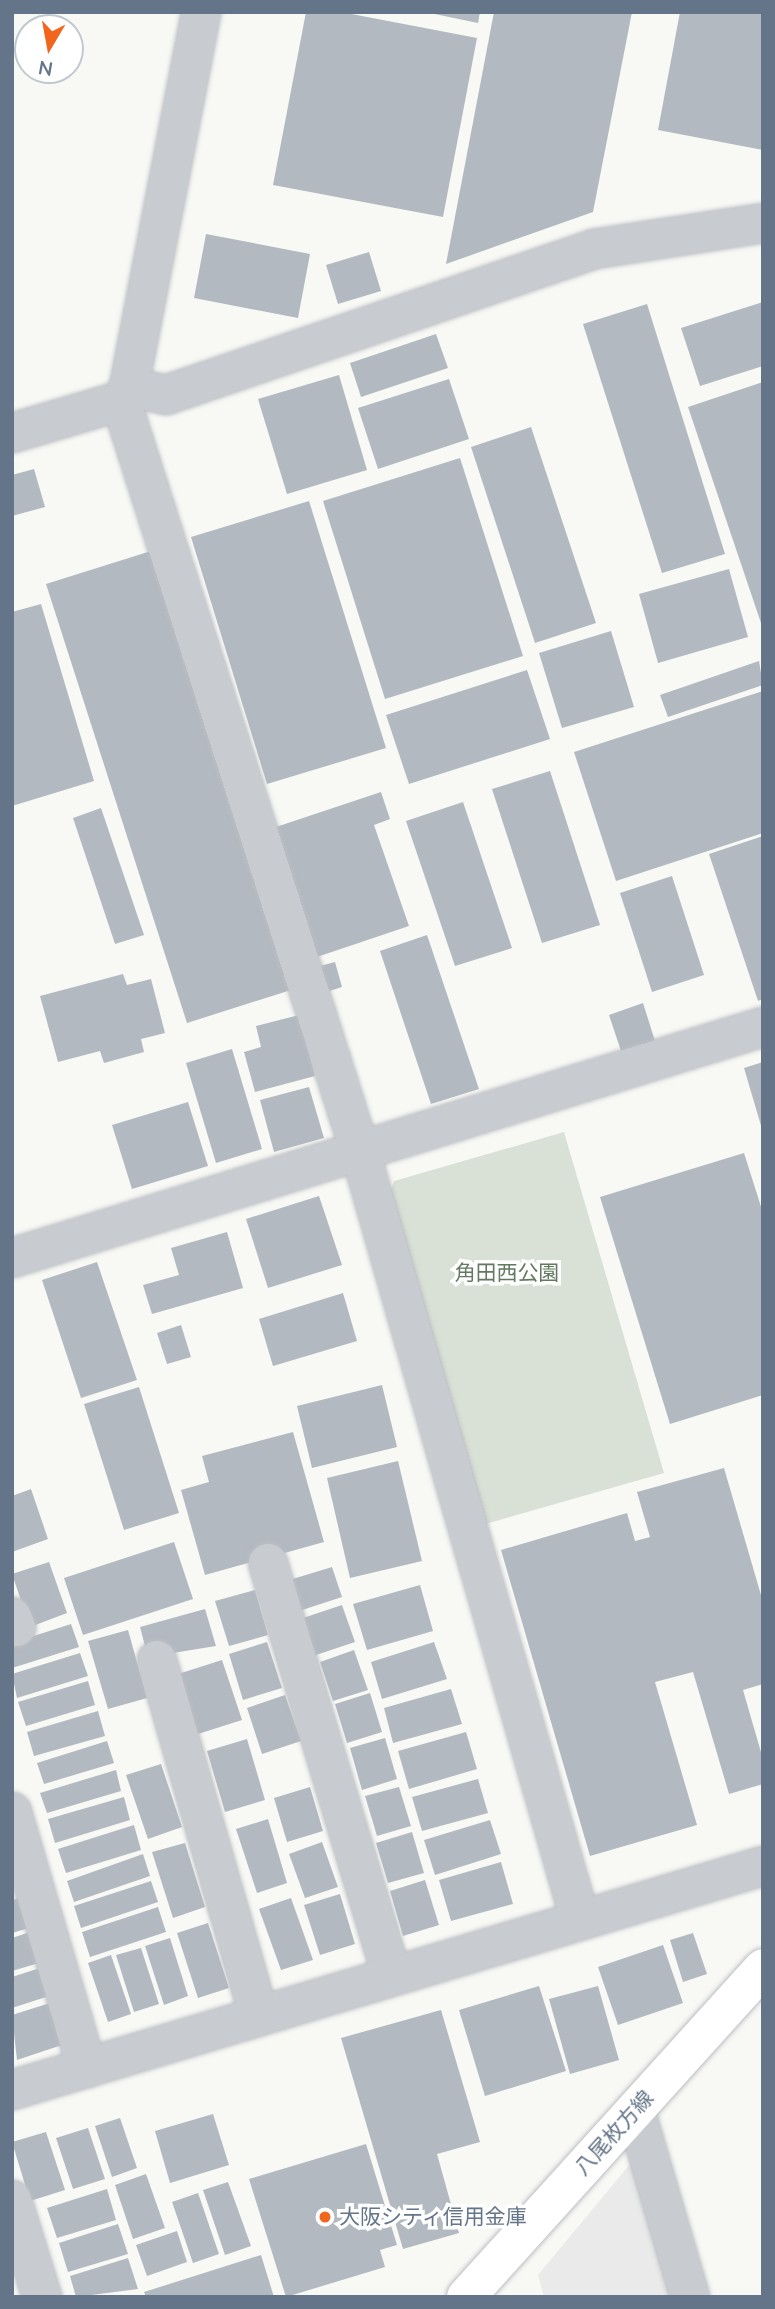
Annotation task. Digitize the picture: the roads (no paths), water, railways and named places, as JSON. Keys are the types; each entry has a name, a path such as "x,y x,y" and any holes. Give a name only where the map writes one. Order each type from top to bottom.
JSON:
{"main road":[{"name":"八尾枚方線","path":"469,2295 763,1968"}],"street":[{"path":"201,12 125,394 360,1151 579,1916"},
{"path":"12,433 125,394 166,395 594,249 763,223"},
{"path":"12,1258 763,1027"},
{"path":"268,1563 391,1975"},
{"path":"157,1660 259,2015"},
{"path":"12,1812 87,2068"},
{"path":"12,2090 579,1916 763,1866"},
{"path":"635,2110 690,2297"},
{"path":"12,2200 42,2297"}],"place":[{"name":"大阪シティ信用金庫","path":"325,2217"}],"park label":[{"name":"角田西公園","path":"507,1273"}]}
